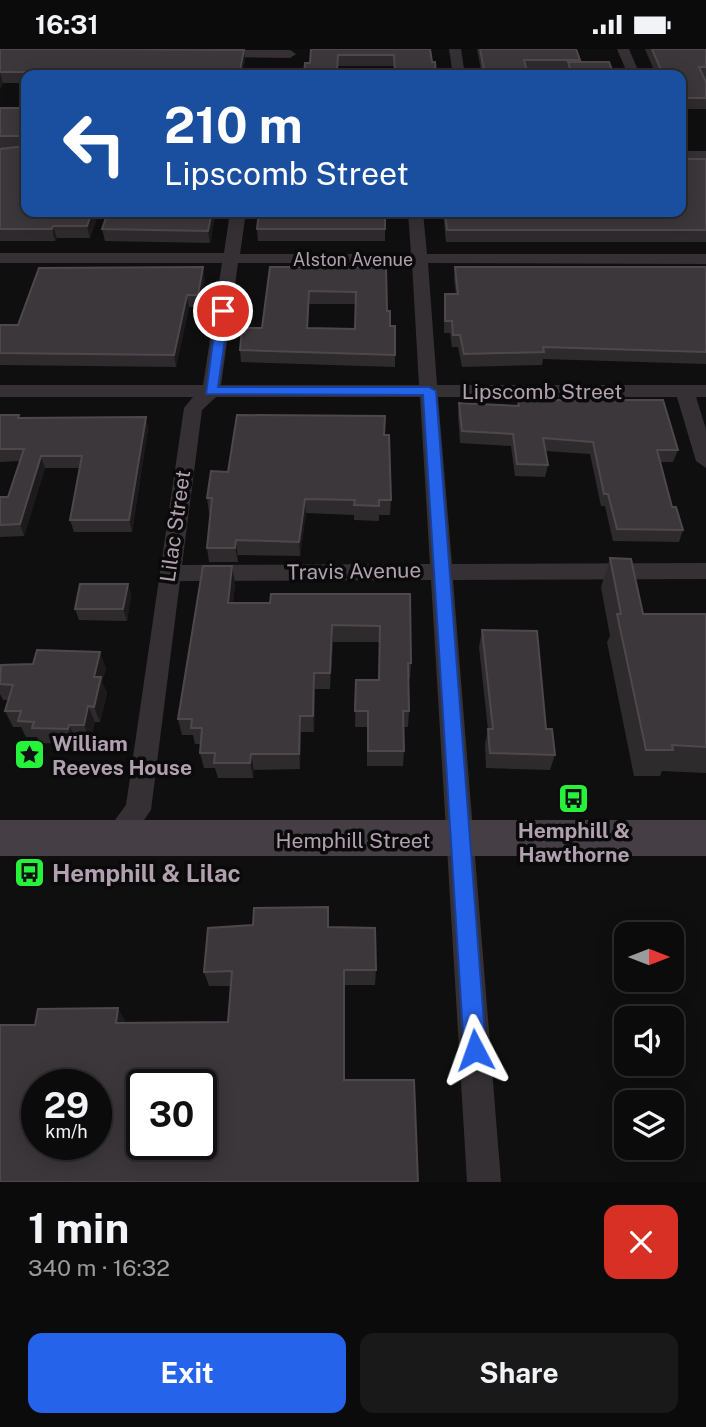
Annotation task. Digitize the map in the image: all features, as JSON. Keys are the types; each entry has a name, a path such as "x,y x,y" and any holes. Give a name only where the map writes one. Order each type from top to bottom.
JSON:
{"main road":[{"name":"Hemphill Street","path":"0,838 706,838"}],"street":[{"path":"455,49 458,70"},
{"path":"623,49 632,70"},
{"path":"206,53 290,56"},
{"path":"686,155 706,155"},
{"name":"Lilac Street","path":"114,839 138,810 193,408 211,391 237,217"},
{"path":"417,217 484,1182"},
{"name":"Alston Avenue","path":"0,258 706,259"},
{"name":"Lipscomb Street","path":"0,391 706,391"},
{"path":"685,391 706,461"},
{"name":"Travis Avenue","path":"169,573 706,571"}],"building":[{"path":"0,49 244,50 240,70 0,72"},
{"path":"311,49 430,49 436,70 395,70 394,55 338,55 337,70 304,70 305,63 310,63"},
{"path":"480,49 576,49 580,60 524,60 527,70 484,70"},
{"path":"652,49 706,49 706,67 699,67 706,82 706,98 686,98 686,70 661,70"},
{"path":"568,62 609,62 612,70 570,70"},
{"path":"0,108 21,108 21,136 0,136"},
{"path":"21,146 21,217 90,217 87,226 0,229 0,149"},
{"path":"686,159 706,159 706,230 447,230 446,217 686,217"},
{"path":"106,217 211,217 208,231 102,229"},
{"path":"258,217 385,217 385,229 257,229"},
{"path":"203,267 198,295 187,295 174,355 0,353 0,325 18,325 39,268"},
{"path":"270,267 386,267 387,311 390,311 390,326 395,326 395,355 240,350 242,328 262,328","holes":["309,291 356,292 355,329 307,328"]},
{"path":"455,267 706,267 706,352 543,347 544,352 464,354 460,335 453,335 452,321 445,321 445,294 458,294"},
{"path":"518,400 663,400 678,450 657,450 672,507 676,507 683,530 617,529 608,494 604,494 593,442 543,438 548,465 517,464 513,434 462,431 459,403 519,406"},
{"path":"0,415 19,415 18,418 146,417 129,520 70,520 82,456 41,456 20,524 0,525 0,497 8,497 24,449 0,449"},
{"path":"237,415 385,416 384,435 389,435 391,500 379,500 379,506 354,505 355,500 305,499 299,542 236,540 235,548 207,548 212,498 207,498 211,471 228,472"},
{"path":"610,558 631,559 643,614 706,614 706,747 672,745 673,750 646,750 617,614 621,614"},
{"path":"203,566 232,566 228,603 270,603 271,594 410,594 411,663 408,663 409,711 403,711 404,751 368,751 368,711 355,711 356,680 379,680 380,626 332,625 330,673 314,673 313,716 300,716 299,754 251,754 250,763 214,763 215,753 200,753 202,728 191,728 192,719 178,719"},
{"path":"80,584 128,584 123,609 75,609"},
{"path":"482,630 537,631 546,729 552,729 555,755 490,753 488,729 493,729"},
{"path":"37,650 100,652 94,677 101,677 94,707 88,706 84,725 69,725 68,729 32,728 34,722 18,721 21,711 5,711 13,685 0,684 1,665 33,664"},
{"path":"328,907 328,927 375,928 376,970 344,970 344,1080 414,1080 418,1182 0,1182 0,1025 35,1025 38,1009 118,1008 116,1023 228,1022 232,971 204,972 208,928 253,925 254,908"}],"place":[{"name":"William Reeves House","path":"29,755"},
{"name":"Hemphill & Hawthorne","path":"574,798"},
{"name":"Hemphill & Lilac","path":"29,873"}],"route":[{"path":"223,311 211,391 429,391 475,1050"}]}
